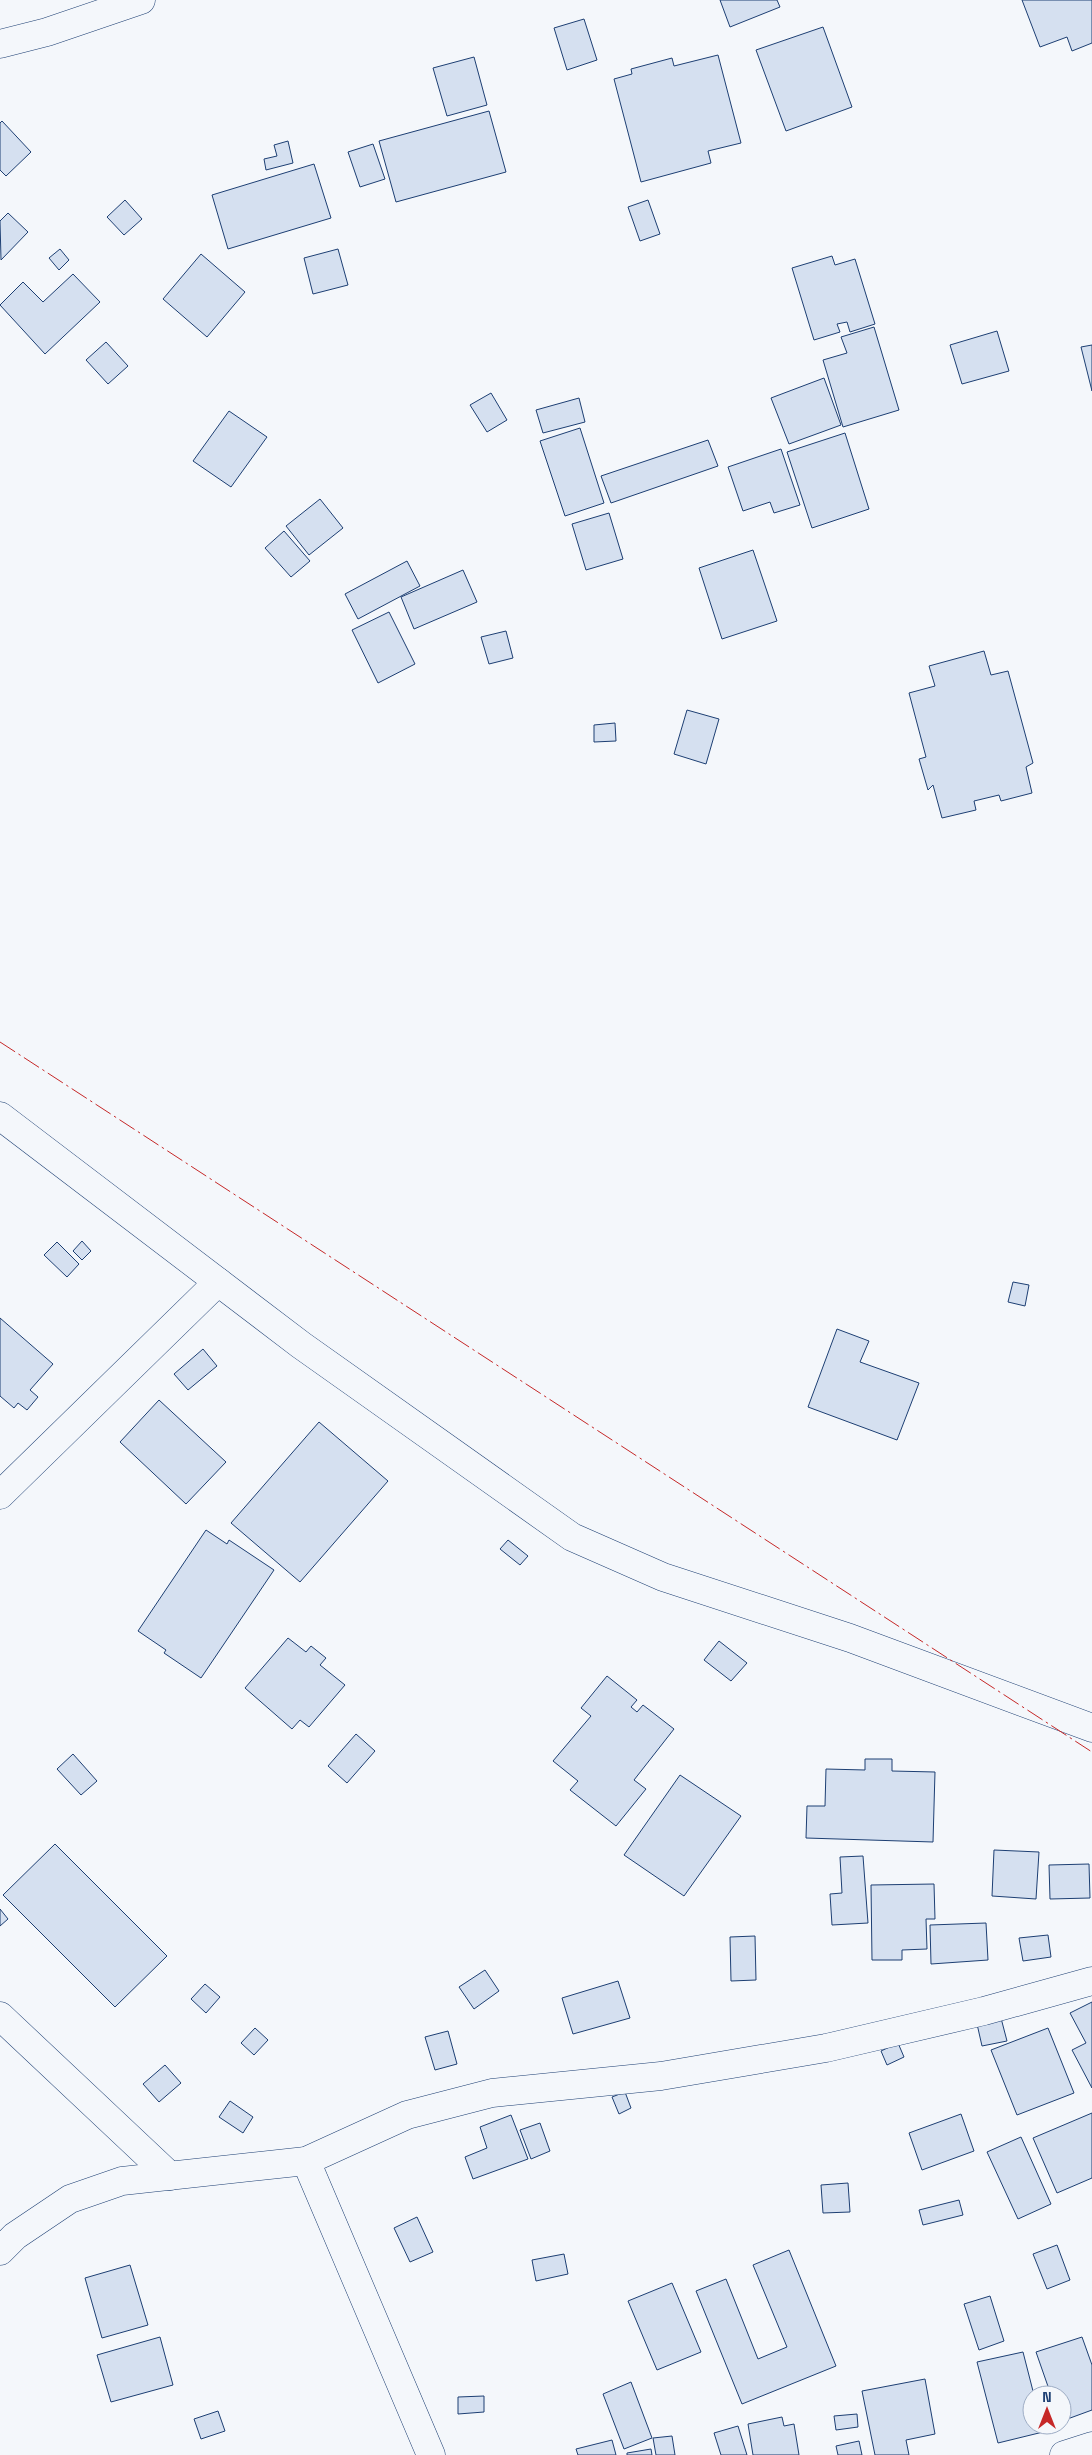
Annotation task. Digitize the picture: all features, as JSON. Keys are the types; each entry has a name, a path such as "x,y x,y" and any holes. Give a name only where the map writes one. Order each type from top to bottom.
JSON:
{"street":[{"path":"0,44 46,32 141,0"},
{"path":"0,1116 301,1345 572,1537 663,1577 850,1638 1092,1728"},
{"path":"0,1495 218,1282"},
{"path":"0,2251 15,2236 70,2199 122,2181 306,2161 407,2115 492,2094 661,2076 826,2048 984,2011 1092,1981"},
{"path":"0,2016 170,2176"},
{"path":"306,2161 431,2455"},
{"path":"1064,2455 1092,2446"}],"building":[{"path":"720,0 777,0 780,7 730,27"},
{"path":"1022,0 1092,0 1092,43 1072,51 1067,37 1040,47"},
{"path":"584,19 597,60 567,70 554,28"},
{"path":"823,27 852,107 786,131 756,50"},
{"path":"718,55 741,143 708,151 711,163 641,182 614,79 632,74 631,69 672,58 674,66"},
{"path":"474,57 487,105 447,116 433,68"},
{"path":"489,111 506,172 396,202 379,141"},
{"path":"2,121 31,152 6,176 0,170 0,123"},
{"path":"288,141 293,163 266,170 264,159 277,156 274,145"},
{"path":"373,144 385,179 360,187 348,152"},
{"path":"314,164 331,218 228,249 212,195"},
{"path":"125,200 142,219 124,235 107,217"},
{"path":"648,200 660,234 640,241 628,207"},
{"path":"8,213 28,232 1,260 0,221"},
{"path":"60,249 69,260 59,270 49,258"},
{"path":"338,249 348,285 313,294 304,258"},
{"path":"201,254 245,292 207,337 163,299"},
{"path":"832,256 835,265 855,259 875,324 850,332 847,322 837,324 840,332 814,340 792,268"},
{"path":"73,274 100,302 45,354 0,305 23,282 43,302"},
{"path":"874,327 899,410 843,427 823,360 847,353 841,337"},
{"path":"997,331 1009,371 962,384 950,345"},
{"path":"106,342 128,366 108,384 86,360"},
{"path":"1092,345 1092,391 1081,347"},
{"path":"824,378 841,425 789,444 771,398"},
{"path":"491,393 507,420 487,432 470,405"},
{"path":"579,398 585,422 543,433 536,410"},
{"path":"229,411 267,437 231,487 193,461"},
{"path":"580,428 604,503 565,516 540,441"},
{"path":"845,433 869,509 812,528 787,452"},
{"path":"708,440 718,466 611,503 601,476"},
{"path":"781,449 800,505 774,513 770,502 743,511 728,467"},
{"path":"320,499 343,528 309,555 286,526"},
{"path":"609,513 623,559 586,570 572,524"},
{"path":"284,531 310,561 291,577 265,548"},
{"path":"753,550 777,621 722,639 699,568"},
{"path":"407,561 420,586 358,619 345,594"},
{"path":"463,570 477,602 414,629 401,597"},
{"path":"389,612 415,664 378,683 352,630"},
{"path":"506,631 513,658 489,664 481,637"},
{"path":"984,651 991,675 1008,671 1033,763 1026,767 1032,793 1001,801 999,795 974,801 976,810 942,818 933,785 928,790 919,759 926,757 909,693 935,686 929,666"},
{"path":"687,710 719,719 706,764 674,754"},
{"path":"615,723 616,741 594,742 594,725"},
{"path":"82,1241 91,1251 82,1260 73,1251"},
{"path":"57,1242 79,1264 67,1277 44,1255"},
{"path":"1013,1282 1029,1285 1025,1306 1008,1302"},
{"path":"0,1318 53,1364 30,1390 38,1397 27,1410 18,1403 14,1408 0,1396"},
{"path":"837,1329 869,1341 860,1362 919,1383 897,1440 808,1407"},
{"path":"203,1349 217,1366 188,1390 174,1374"},
{"path":"159,1400 226,1462 186,1504 120,1442"},
{"path":"319,1422 388,1481 300,1582 231,1523"},
{"path":"206,1530 227,1544 229,1540 274,1570 201,1678 164,1653 166,1650 138,1631"},
{"path":"508,1540 528,1556 520,1565 500,1549"},
{"path":"288,1638 306,1652 311,1646 326,1658 320,1665 345,1685 309,1727 300,1720 292,1729 245,1688"},
{"path":"719,1641 747,1663 731,1681 704,1660"},
{"path":"607,1676 637,1700 631,1707 637,1712 643,1705 674,1729 634,1780 646,1789 616,1826 570,1790 578,1781 553,1761 591,1716 581,1708"},
{"path":"356,1734 375,1751 347,1783 328,1766"},
{"path":"73,1754 97,1781 81,1795 57,1769"},
{"path":"865,1759 892,1759 892,1771 935,1772 933,1842 806,1838 807,1806 825,1806 826,1769 865,1770"},
{"path":"680,1775 741,1816 684,1896 624,1855"},
{"path":"55,1844 167,1956 115,2007 3,1895"},
{"path":"994,1850 1039,1852 1036,1899 992,1896"},
{"path":"863,1856 868,1923 832,1925 830,1894 842,1893 840,1857"},
{"path":"1089,1864 1090,1898 1050,1899 1049,1865"},
{"path":"934,1884 935,1919 926,1919 927,1949 902,1950 902,1960 872,1960 871,1885"},
{"path":"0,1909 8,1919 0,1926"},
{"path":"986,1923 988,1960 931,1964 930,1925"},
{"path":"1048,1935 1051,1957 1023,1961 1019,1938"},
{"path":"755,1936 756,1980 731,1981 730,1937"},
{"path":"485,1970 499,1991 474,2009 459,1987"},
{"path":"618,1981 630,2018 573,2034 562,1998"},
{"path":"205,1984 220,1997 206,2013 191,1999"},
{"path":"1092,2002 1092,2088 1072,2050 1086,2043 1070,2013"},
{"path":"1001,2018 1007,2041 982,2046 977,2024"},
{"path":"255,2028 268,2040 254,2055 241,2043"},
{"path":"1048,2028 1074,2093 1017,2115 991,2050"},
{"path":"448,2031 457,2064 435,2070 425,2037"},
{"path":"898,2043 904,2057 887,2065 881,2051"},
{"path":"165,2065 181,2083 159,2102 143,2084"},
{"path":"625,2092 631,2108 619,2114 612,2097"},
{"path":"230,2101 253,2117 243,2133 219,2117"},
{"path":"1092,2113 1092,2178 1057,2193 1033,2138"},
{"path":"961,2114 974,2151 922,2170 909,2133"},
{"path":"511,2115 528,2159 473,2179 465,2157 487,2148 480,2127"},
{"path":"540,2123 550,2151 531,2159 520,2130"},
{"path":"1021,2137 1051,2204 1018,2219 987,2152"},
{"path":"848,2183 850,2212 823,2213 821,2185"},
{"path":"959,2200 963,2215 923,2225 919,2210"},
{"path":"417,2217 433,2252 410,2262 394,2228"},
{"path":"1057,2245 1070,2280 1047,2289 1033,2254"},
{"path":"789,2250 836,2366 742,2404 696,2291 726,2279 758,2359 787,2347 753,2265"},
{"path":"564,2254 568,2274 536,2281 532,2260"},
{"path":"130,2265 148,2325 102,2338 85,2278"},
{"path":"672,2283 701,2352 657,2370 628,2301"},
{"path":"990,2296 1004,2341 979,2350 964,2304"},
{"path":"160,2337 173,2385 111,2402 97,2355"},
{"path":"1082,2337 1092,2365 1092,2410 1072,2417 1072,2385 1048,2385 1036,2352"},
{"path":"1023,2352 1031,2385 1022,2385 1022,2435 1031,2435 998,2443 977,2362"},
{"path":"925,2379 935,2434 906,2440 909,2455 875,2455 862,2391"},
{"path":"631,2382 652,2438 624,2449 603,2394"},
{"path":"484,2396 484,2412 458,2414 458,2397"},
{"path":"218,2411 225,2431 201,2439 194,2419"},
{"path":"857,2414 858,2427 836,2430 834,2416"},
{"path":"782,2417 784,2426 794,2424 799,2455 753,2455 748,2424"},
{"path":"738,2426 747,2455 721,2455 714,2433"},
{"path":"672,2436 675,2455 656,2455 653,2438"},
{"path":"612,2440 616,2455 578,2455 576,2449"},
{"path":"859,2441 862,2455 838,2455 836,2446"},
{"path":"651,2449 652,2455 627,2455 627,2453"}],"power":[{"path":"0,1042 1092,1752"}]}
